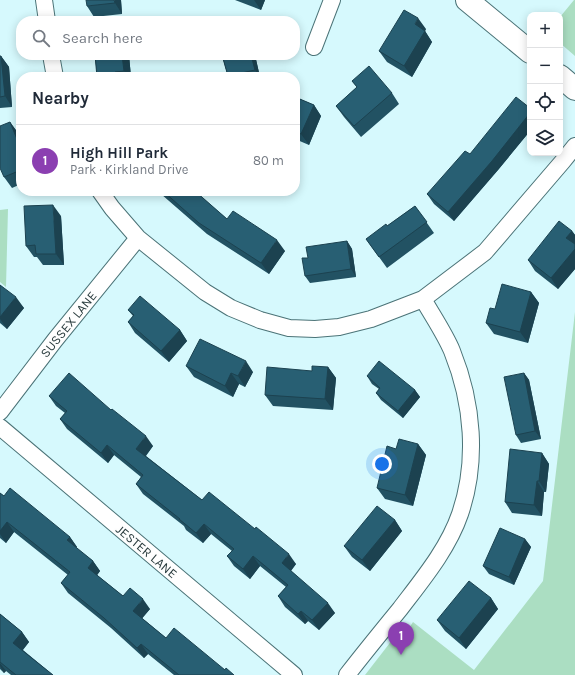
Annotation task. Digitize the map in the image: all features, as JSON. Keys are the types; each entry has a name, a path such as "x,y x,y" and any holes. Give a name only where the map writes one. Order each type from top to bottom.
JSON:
{"street":[{"path":"44,0 46,16"},
{"path":"314,46 332,0"},
{"path":"467,0 527,50"},
{"path":"52,60 54,72"},
{"path":"563,78 575,88"},
{"path":"104,196 138,238 206,292 231,308 260,320 289,328 315,329 339,327 371,319 423,299 485,252 564,161 575,146"},
{"name":"SUSSEX LANE","path":"0,412 55,340 138,238"},
{"path":"347,675 433,564 459,515 467,488 470,465 471,436 469,410 464,386 452,350 423,299"},
{"name":"JESTER LANE","path":"0,427 294,675"}],"green space":[{"path":"575,0 575,56 563,46 563,13"},
{"path":"8,209 6,287 0,282 0,210"},
{"path":"575,312 575,675 365,675 396,635 402,639 413,622 474,670 543,581"}],"building":[{"path":"86,0 114,0 115,3 87,6"},
{"path":"404,10 418,18 415,24 425,31 404,66 379,51"},
{"path":"0,56 5,96 0,97"},
{"path":"95,60 123,60 124,71 97,72"},
{"path":"223,60 252,60 255,70 246,72 227,72"},
{"path":"369,66 392,93 354,126 336,106 357,87 352,81"},
{"path":"516,97 527,106 527,117 492,161 448,212 427,194 465,151 470,154"},
{"path":"300,99 314,105 300,134"},
{"path":"10,122 16,137 16,172 4,177 0,168 0,126"},
{"path":"169,196 201,196 227,219 233,211 277,240 261,263 199,223"},
{"path":"53,205 56,254 36,254 35,245 26,246 24,206"},
{"path":"415,206 427,222 379,257 366,239 386,224 387,226"},
{"path":"559,221 572,231 566,238 575,244 575,249 551,278 528,260"},
{"path":"347,241 351,269 305,276 302,258 308,258 306,247"},
{"path":"502,284 531,292 520,332 486,323 490,308 495,309"},
{"path":"0,285 16,297 0,317"},
{"path":"140,296 180,330 161,351 128,322 134,315 128,310"},
{"path":"200,339 246,361 238,376 231,373 225,386 186,366"},
{"path":"379,361 415,390 398,411 376,393 380,388 367,376"},
{"path":"312,366 328,367 325,399 265,395 267,367 312,371"},
{"path":"69,373 111,410 112,409 146,436 136,449 202,500 209,492 289,554 282,563 328,603 312,620 301,611 298,614 278,596 288,585 253,556 243,569 227,556 234,549 204,524 196,533 136,484 143,475 107,445 101,453 60,419 67,411 49,396"},
{"path":"524,373 535,431 516,435 504,377"},
{"path":"399,439 418,444 405,495 377,488 387,446 396,449"},
{"path":"510,449 542,453 539,481 537,481 534,505 505,502"},
{"path":"10,488 70,537 67,540 93,561 88,568 123,596 130,588 143,599 133,611 166,638 174,628 225,670 226,668 234,675 179,675 141,644 137,648 104,618 61,583 70,572 7,522 0,531 0,493 4,496"},
{"path":"377,506 395,520 362,560 344,546"},
{"path":"500,528 525,539 509,577 483,566"},
{"path":"469,581 491,598 459,638 437,620"},
{"path":"0,614 22,632 13,643 53,675 16,675 0,662"}],"place":[{"name":"High Hill Park","path":"401,655"}]}
